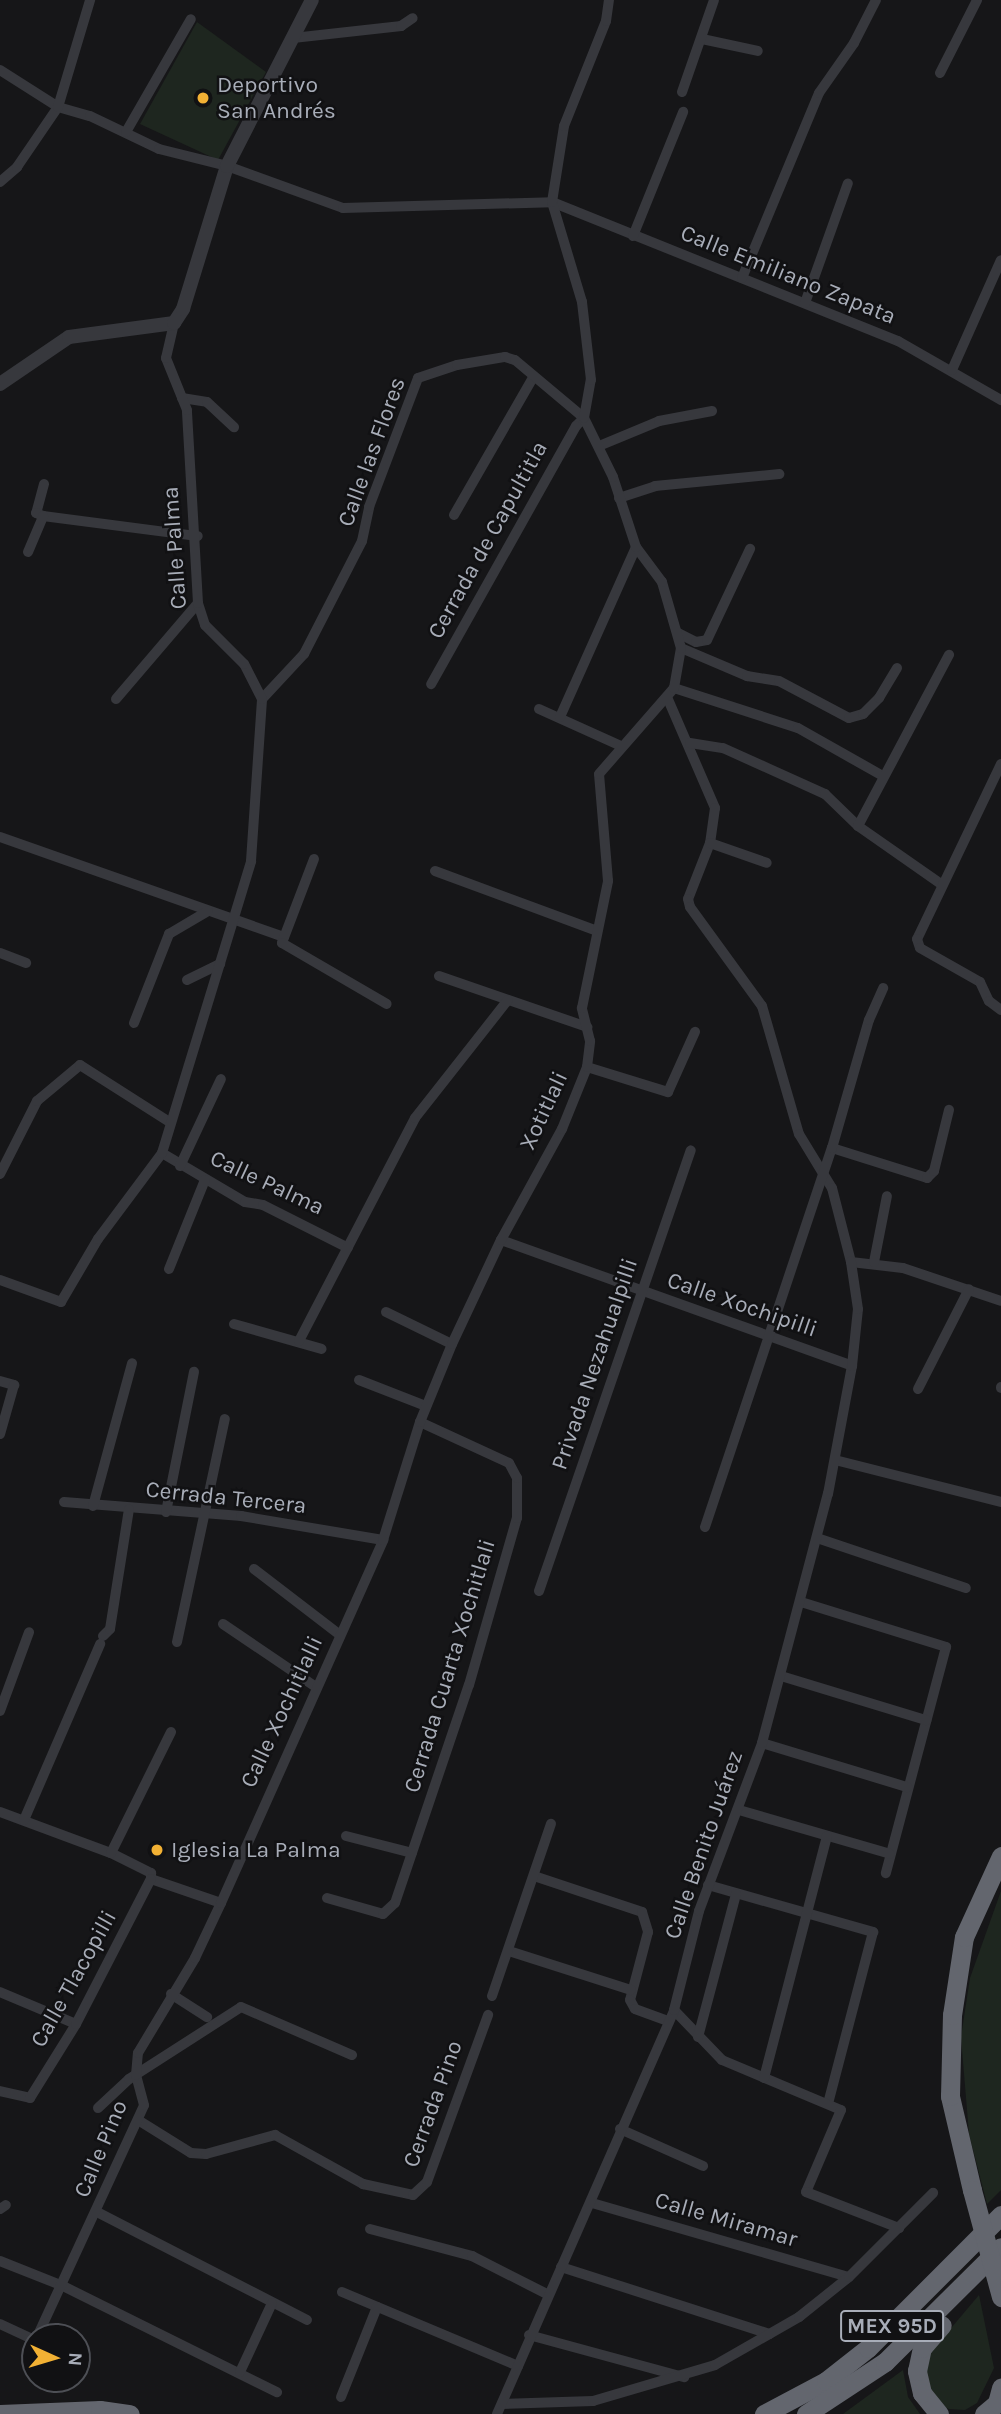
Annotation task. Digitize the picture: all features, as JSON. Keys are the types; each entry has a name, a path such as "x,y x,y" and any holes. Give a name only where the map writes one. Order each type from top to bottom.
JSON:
{"highway":[{"path":"1001,1856 964,1937 949,2048 950,2096 1001,2297"},
{"name":"MEX 95D","path":"764,2414 826,2381 868,2348 1001,2215"},
{"path":"776,2414 845,2374 1001,2230"},
{"path":"800,2414 848,2384 911,2335 1001,2245"},
{"name":"MEX 95D","path":"806,2414 885,2362 1001,2245"},
{"path":"939,2414 918,2381 919,2356 968,2293 973,2276"},
{"path":"984,2414 997,2403 1001,2388"},
{"path":"6,2414 54,2409 145,2414"},
{"path":"0,2414 100,2410 130,2414"}],"street":[{"path":"0,182 17,167 58,107 90,0"},
{"name":"Calle Palma","path":"262,699 244,664 205,625 198,603 198,536 182,398 166,358 174,323 183,309 227,166 312,0"},
{"path":"608,0 606,21 564,125 552,202 575,268 586,329 591,380 584,418 599,446 636,547 662,582 678,633 681,648 671,692 713,800 710,843 690,890 690,907 762,1006 800,1134 824,1171"},
{"path":"682,92 714,0"},
{"path":"743,278 819,93 854,43 876,0"},
{"path":"940,73 977,0"},
{"path":"293,38 401,26 414,18"},
{"path":"126,132 191,19"},
{"path":"702,39 758,51"},
{"path":"0,70 58,107 126,132 159,149 227,166 343,208 552,202"},
{"path":"633,236 683,112"},
{"path":"805,303 848,183"},
{"name":"Calle Emiliano Zapata","path":"552,202 898,341 1001,400"},
{"path":"952,370 1001,260"},
{"path":"0,384 69,337 174,323"},
{"name":"Calle las Flores","path":"262,699 304,654 362,541 369,507 418,378 457,365 505,357 534,376 584,418"},
{"path":"454,515 534,376"},
{"path":"182,398 207,402 234,427"},
{"path":"599,446 659,421 712,411"},
{"name":"Cerrada de Capultitla","path":"431,684 576,426 584,418"},
{"path":"619,498 655,486 779,474"},
{"path":"28,552 39,515 44,484"},
{"path":"39,515 198,536"},
{"path":"560,717 636,547"},
{"path":"678,633 696,642 707,640 750,549"},
{"path":"116,699 198,603"},
{"path":"681,648 747,676 779,681 849,718 863,714 879,698 897,667"},
{"path":"858,827 949,655"},
{"path":"671,692 798,728 883,776"},
{"name":"Xotitlali","path":"383,1540 420,1422 452,1344 501,1240 562,1129 587,1067 587,1027 582,1007 608,863 599,774 671,692"},
{"path":"0,1280 61,1302 98,1239 162,1153 168,1121 251,861 262,699"},
{"path":"539,709 621,746"},
{"path":"690,743 723,748 825,794 858,827 941,884"},
{"path":"1001,764 941,884 918,944 980,982 989,1001 1001,1010"},
{"path":"0,837 284,937"},
{"path":"710,843 767,863"},
{"path":"314,859 284,937 285,947 387,1004"},
{"path":"435,871 597,931"},
{"path":"134,1023 169,934 208,911"},
{"path":"0,954 26,963"},
{"path":"187,980 220,964"},
{"path":"439,976 587,1027"},
{"path":"705,1527 832,1148 869,1020 883,988"},
{"path":"299,1341 415,1118 508,1000"},
{"path":"587,1067 668,1093 695,1032"},
{"path":"0,1174 37,1101 80,1065 168,1121"},
{"path":"180,1166 221,1079"},
{"path":"832,1148 928,1178 934,1171 949,1110"},
{"name":"Privada Nezahualpilli","path":"539,1591 691,1150"},
{"name":"Calle Palma","path":"162,1153 205,1180 348,1248"},
{"name":"Calle Benito Juárez","path":"499,2409 547,2294 592,2203 620,2129 671,2016 708,1885 739,1810 762,1743 801,1602 835,1460 852,1366 858,1309 851,1262 824,1171"},
{"path":"169,1269 205,1180"},
{"path":"874,1262 887,1196"},
{"name":"Calle Xochipilli","path":"501,1240 852,1366"},
{"path":"851,1262 874,1262 1001,1301"},
{"path":"918,1390 969,1289"},
{"path":"386,1312 452,1344"},
{"path":"234,1324 322,1349"},
{"path":"93,1506 132,1363"},
{"path":"166,1511 194,1371"},
{"path":"359,1380 426,1406"},
{"path":"0,1381 14,1385 0,1434"},
{"path":"177,1642 225,1419"},
{"name":"Cerrada Cuarta Xochitlali","path":"327,1898 389,1912 469,1685 515,1526 518,1491 515,1469 509,1463 420,1422"},
{"path":"835,1460 1001,1502"},
{"name":"Cerrada Tercera","path":"64,1502 205,1514 383,1540"},
{"path":"24,1820 102,1640 110,1629 129,1509"},
{"path":"817,1538 966,1588"},
{"name":"Calle Xochitlalli","path":"221,1903 383,1540"},
{"path":"254,1569 340,1635"},
{"path":"801,1602 946,1647 886,1873"},
{"path":"223,1624 316,1687"},
{"path":"0,1711 29,1632"},
{"path":"780,1676 926,1720"},
{"path":"111,1853 171,1732"},
{"path":"762,1743 907,1787"},
{"path":"739,1810 890,1854"},
{"path":"0,1812 111,1853 150,1873 151,1879 221,1903"},
{"path":"492,1996 551,1824"},
{"path":"346,1836 412,1853"},
{"path":"764,2078 827,1836"},
{"path":"534,1876 642,1912 648,1920 631,1990 635,2009 671,2016 722,2060 841,2109 806,2192 899,2228"},
{"name":"Calle Tlacopilli","path":"2,2095 30,2098 76,2024 151,1879"},
{"path":"708,1885 873,1932 828,2103"},
{"path":"698,2038 736,1894"},
{"name":"Calle Pino","path":"44,2323 138,2120 145,2095 136,2075 138,2053 195,1958 221,1903"},
{"path":"509,1951 631,1990"},
{"path":"0,1992 76,2024"},
{"path":"171,1994 207,2017"},
{"path":"98,2108 136,2075 241,2007 352,2055"},
{"name":"Cerrada Pino","path":"138,2120 191,2153 206,2154 275,2135 363,2184 413,2195 427,2182 488,2015"},
{"path":"620,2129 703,2166"},
{"path":"499,2409 593,2401 684,2377 769,2334 849,2277 933,2193"},
{"name":"Calle Miramar","path":"592,2203 849,2277"},
{"path":"97,2212 307,2320"},
{"path":"370,2229 472,2256 547,2294"},
{"path":"0,2261 63,2286 277,2392"},
{"path":"561,2267 769,2334"},
{"path":"342,2292 518,2366"},
{"path":"240,2372 272,2303"},
{"path":"341,2397 377,2307"},
{"path":"0,2324 21,2333"},
{"path":"529,2335 684,2377"}],"shaded area":[{"name":"Deportivo San Andrés","path":"197,22 266,72 218,160 140,124"},
{"path":"1001,1891 1001,2190 987,2204 969,2134 961,2037 970,1978"},
{"path":"979,2295 994,2368 977,2403 965,2410 949,2409 938,2404 923,2373 930,2353"},
{"path":"903,2370 908,2397 920,2414 843,2414"}],"place":[{"name":"Deportivo San Andrés","path":"203,98"},
{"name":"Iglesia La Palma","path":"157,1850"}]}
